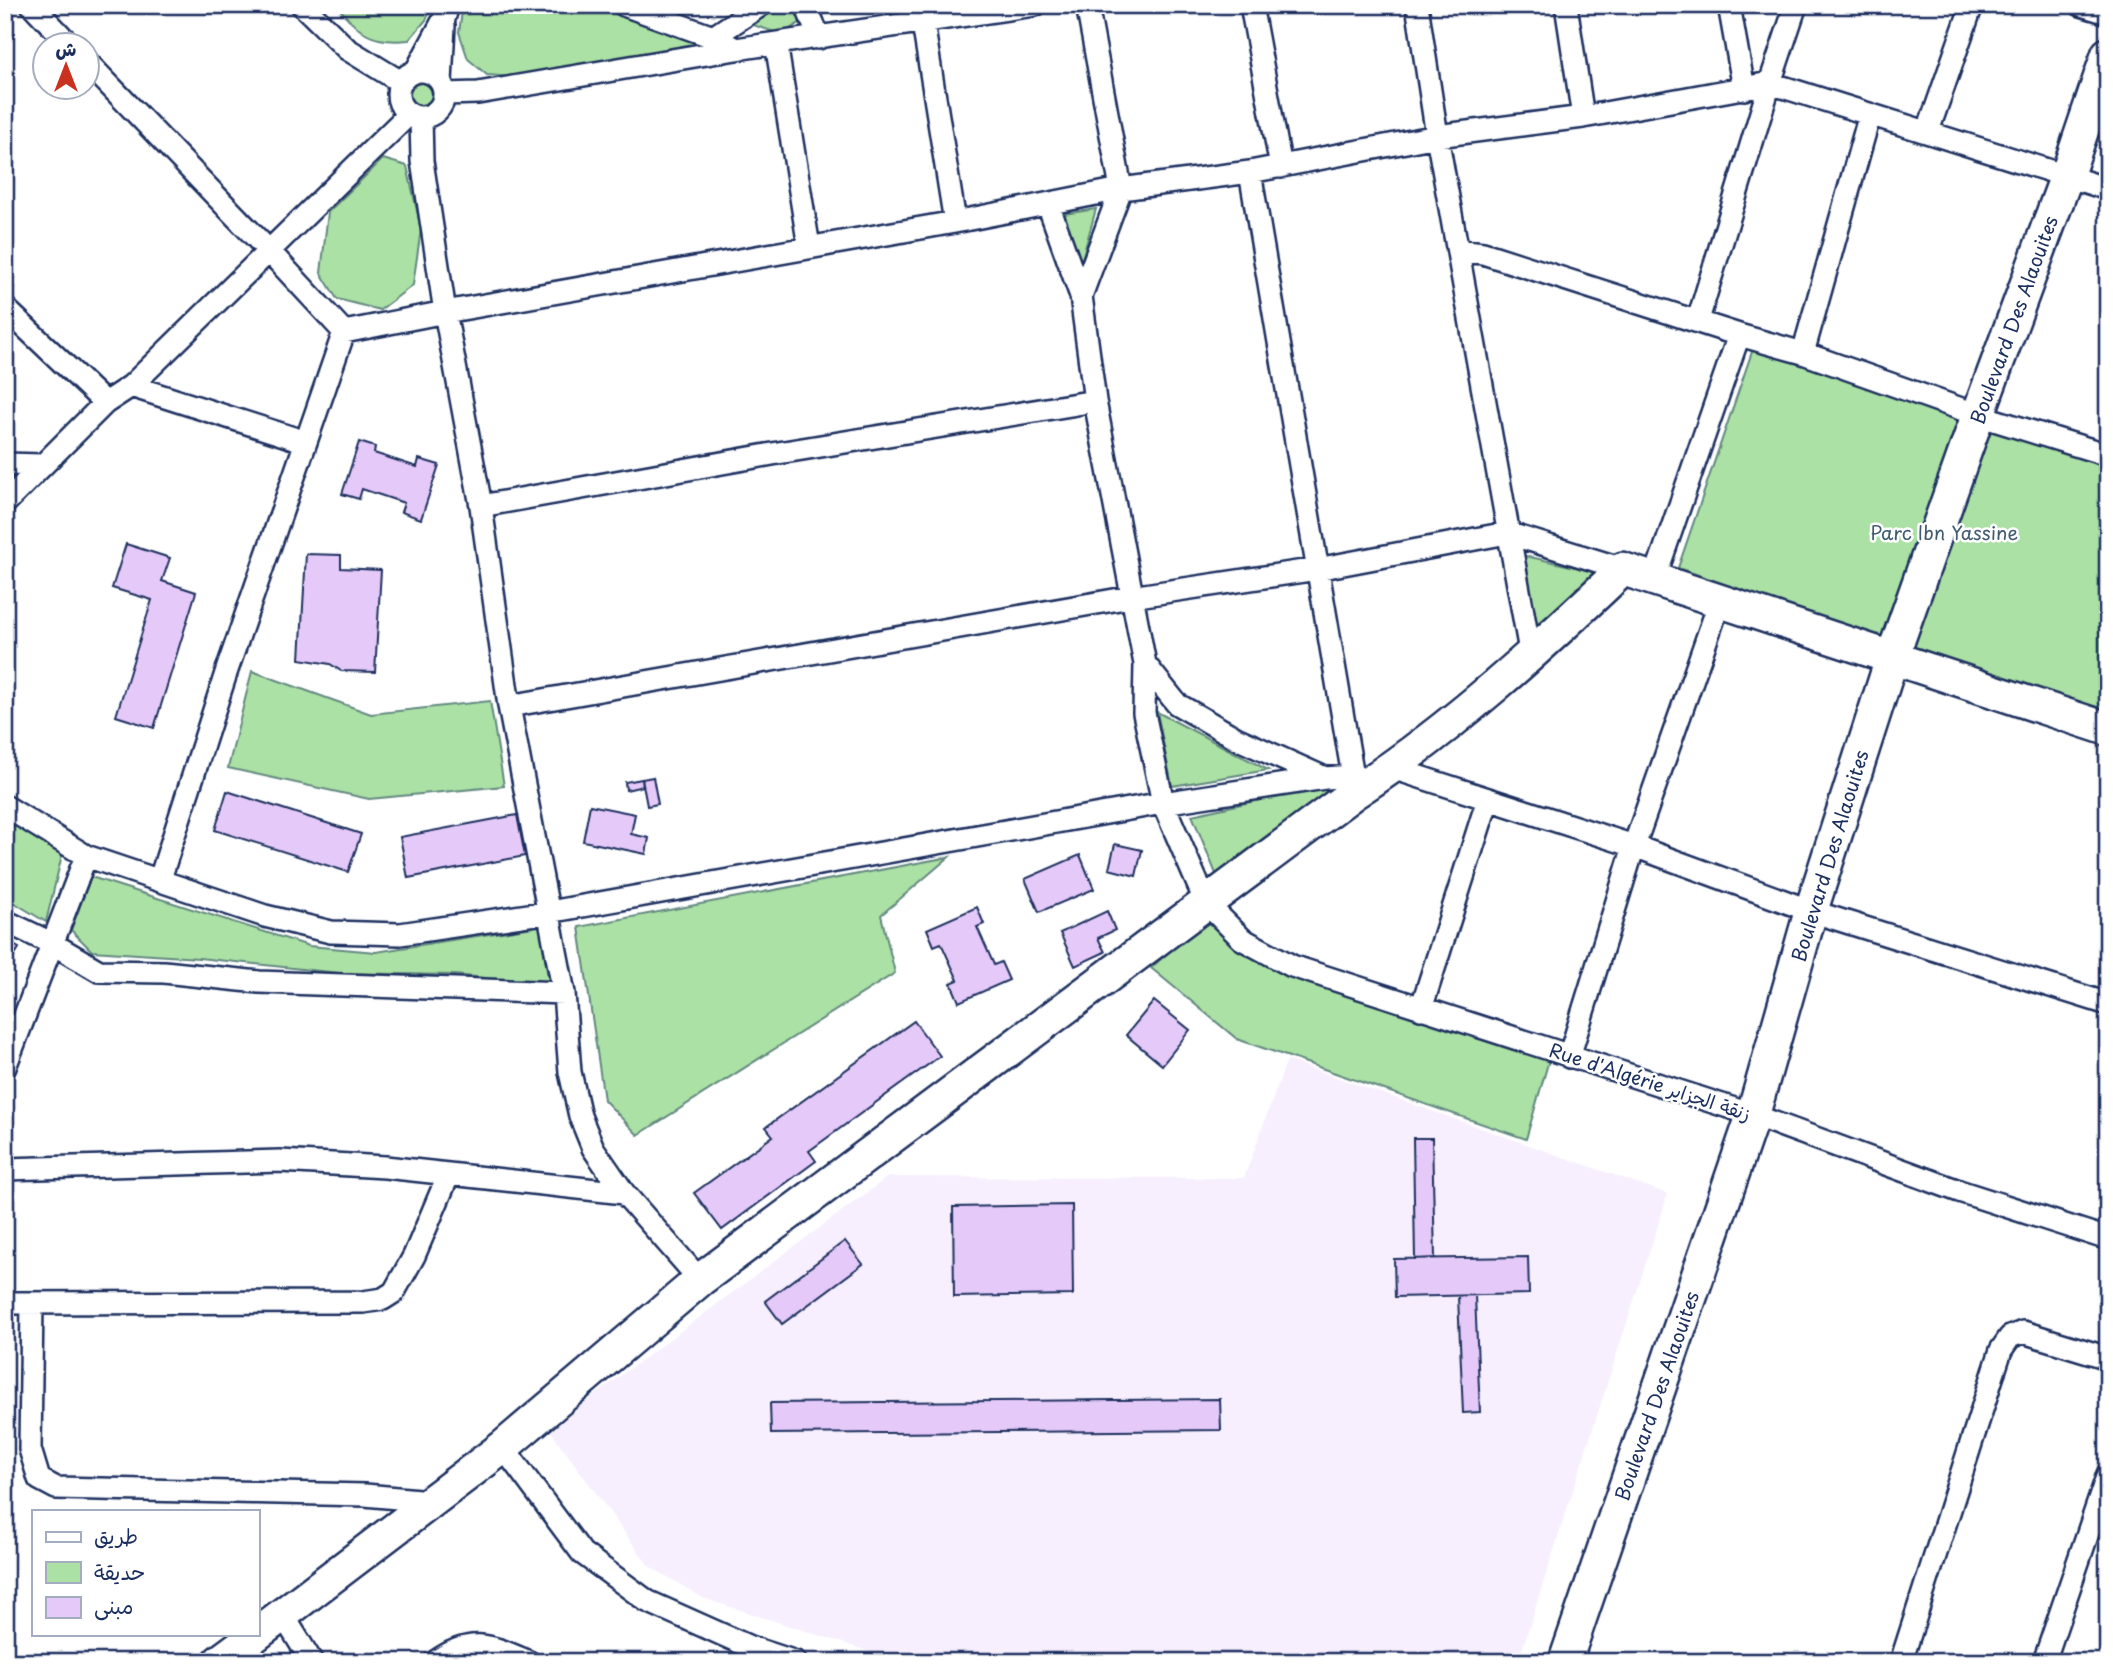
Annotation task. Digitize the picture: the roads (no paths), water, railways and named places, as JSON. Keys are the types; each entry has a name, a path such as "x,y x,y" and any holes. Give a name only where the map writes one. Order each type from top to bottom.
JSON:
{"street":[{"path":"32,5 58,32"},
{"path":"302,5 347,49 408,77 425,71 434,75 443,88 478,93 736,49 1035,5"},
{"path":"624,5 713,37 736,49"},
{"path":"713,37 761,5"},
{"path":"806,5 819,38"},
{"path":"1081,296 1121,189 1087,5"},
{"path":"1251,5 1280,167"},
{"path":"1418,5 1437,136 1531,657"},
{"path":"1566,5 1583,117"},
{"path":"1728,5 1744,89"},
{"path":"1698,320 1796,5"},
{"path":"1928,131 1972,5"},
{"path":"2081,5 2108,13"},
{"path":"446,12 443,103 430,116 415,116 402,108 398,100 408,77 446,12"},
{"path":"923,23 955,222"},
{"path":"776,43 809,247"},
{"name":"Boulevard Des Alaouites","path":"1565,1662 1753,1115 1811,911 1892,658 2067,176 2108,54"},
{"path":"102,78 344,332"},
{"path":"344,332 955,222 1121,189 1250,172 1437,136 1583,117 1770,83 2108,189"},
{"path":"1803,353 1870,114"},
{"path":"5,503 105,403 131,386 268,250 415,116"},
{"path":"415,116 444,312 481,506 509,706 564,993 570,1072 580,1116 593,1147 624,1193 700,1280"},
{"path":"1250,172 1354,784"},
{"path":"1048,204 1081,296 1095,401 1145,664 1144,713 1163,803 1206,903"},
{"path":"1458,250 1483,253 1803,353 1978,415 2108,455"},
{"path":"9,317 105,403"},
{"path":"160,879 227,670 344,332"},
{"path":"1654,580 1739,335"},
{"path":"131,386 306,442"},
{"path":"481,506 778,453 1095,401"},
{"path":"5,464 42,465"},
{"path":"509,706 1131,597 1317,569 1507,533 2108,730"},
{"path":"259,1633 503,1447 700,1280 1206,903 1354,784 1392,768 1531,657 1623,569"},
{"path":"1569,1057 1634,846 1720,601"},
{"path":"1145,664 1177,704 1236,738 1325,778 1354,784"},
{"path":"1392,768 1634,846 1811,911 2108,1004"},
{"path":"5,806 86,856 265,916 331,932 400,934 549,912 1163,803 1325,778"},
{"path":"1421,1009 1488,799"},
{"path":"5,1067 86,856"},
{"name":"Rue d'Algérie زنقة الجزاير","path":"1206,903 1242,939 1292,966 1753,1115 1959,1191 2108,1239"},
{"path":"5,922 53,944 99,971 164,972 259,982 564,993"},
{"path":"5,1169 280,1161 384,1167 624,1193"},
{"path":"5,1303 363,1302 383,1299 394,1292 414,1256 448,1176"},
{"path":"32,1303 30,1449 39,1479 56,1488 365,1495 430,1502"},
{"path":"1900,1662 2001,1350 2010,1337 2023,1332 2108,1358"},
{"path":"503,1447 582,1553 647,1601 747,1654 796,1662"},
{"path":"2043,1662 2108,1474"},
{"path":"283,1615 312,1662"},
{"path":"219,1662 254,1636"},
{"path":"435,1662 458,1649 481,1644 528,1662"}],"park label":[{"name":"Parc Ibn Yassine","path":"1944,533"}]}
